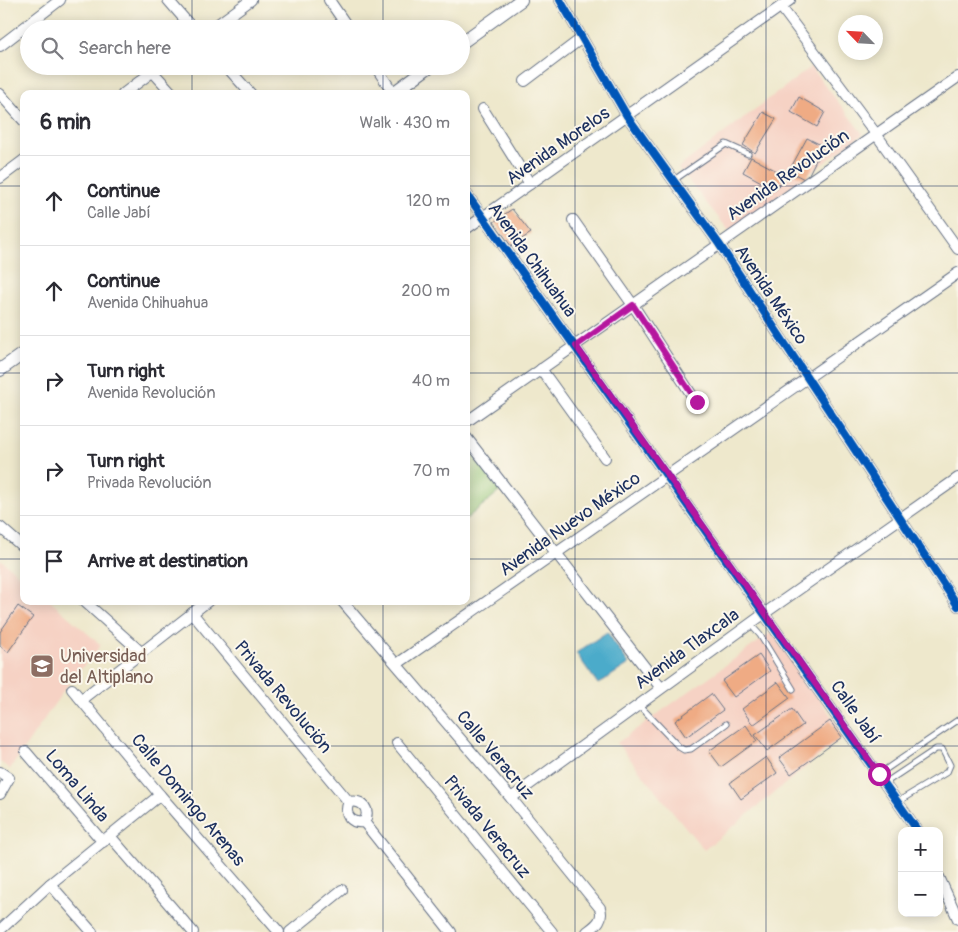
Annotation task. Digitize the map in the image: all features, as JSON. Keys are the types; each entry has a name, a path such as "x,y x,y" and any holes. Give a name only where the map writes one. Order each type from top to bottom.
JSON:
{"street":[{"path":"34,20 60,0"},
{"path":"168,0 185,20"},
{"path":"223,20 251,0"},
{"path":"329,0 343,20"},
{"path":"470,37 521,0"},
{"name":"Avenida México","path":"560,0 627,116 719,244 958,606"},
{"name":"Avenida Morelos","path":"470,226 790,0"},
{"path":"781,7 876,134 958,249"},
{"path":"0,46 20,31"},
{"path":"525,81 582,38"},
{"path":"129,90 149,75"},
{"path":"161,75 170,90"},
{"path":"234,75 247,90"},
{"path":"381,75 391,90"},
{"path":"397,90 418,75"},
{"name":"Avenida Revolución","path":"470,419 958,77"},
{"path":"0,94 20,116"},
{"path":"483,109 530,184"},
{"path":"0,178 20,163"},
{"name":"Avenida Chihuahua","path":"470,198 765,613"},
{"path":"573,220 633,305 697,402"},
{"name":"Avenida Nuevo México","path":"397,664 958,273"},
{"path":"0,370 20,356"},
{"path":"541,369 605,458"},
{"path":"470,442 662,688"},
{"name":"Avenida Tlaxcala","path":"511,798 765,613 958,478"},
{"path":"0,527 20,544"},
{"path":"88,605 142,653"},
{"path":"82,699 203,605"},
{"name":"Calle Veracruz","path":"345,605 511,798 600,908 602,915 599,923 587,932"},
{"name":"Privada Revolución","path":"192,613 349,802"},
{"name":"Calle Jabí","path":"765,613 915,827"},
{"name":"Calle Domingo Arenas","path":"72,689 160,795 279,932"},
{"name":"Privada Veracruz","path":"397,743 552,932"},
{"name":"Loma Linda","path":"26,752 193,932"},
{"path":"0,772 9,778 0,794"},
{"path":"0,930 50,884 160,795"},
{"name":"Privada Revolución","path":"349,802 346,812 348,817 353,821 364,822"},
{"name":"Privada Revolución","path":"349,802 360,802 364,806 367,811 367,817 364,822"},
{"name":"Privada Revolución","path":"364,822 451,932"},
{"path":"50,884 92,932"},
{"path":"943,886 958,919"},
{"path":"290,932 342,890"}],"lane":[{"path":"673,181 726,144 748,154"},
{"path":"750,624 760,635 793,689"},
{"path":"638,705 684,750 691,749 726,724"},
{"path":"879,774 958,720"},
{"path":"885,783 936,749 942,749 950,765 947,772 899,801"}],"shaded area":[{"path":"811,67 863,134 730,232 678,168"},
{"name":"Universidad del Altiplano","path":"0,559 20,576 20,605 55,605 101,645 66,687 10,769 0,762"},
{"path":"772,632 845,735 704,850 617,743"}],"green space":[{"path":"470,450 500,491 470,516"}],"water":[{"path":"607,632 629,664 598,684 576,653"}],"building":[{"path":"799,97 825,112 817,127 791,112"},
{"path":"763,112 776,119 755,153 743,145"},
{"path":"807,138 823,146 806,180 789,171"},
{"path":"751,157 784,175 776,190 743,172"},
{"path":"512,209 531,233 511,246 494,222"},
{"path":"18,606 33,617 8,652 0,646 0,632"},
{"path":"759,655 770,671 734,697 722,681"},
{"path":"778,682 790,698 753,725 742,709"},
{"path":"711,694 723,710 686,737 675,721"},
{"path":"792,709 803,725 767,751 755,735"},
{"path":"830,721 842,737 791,774 779,758"},
{"path":"746,725 757,741 721,767 709,751"},
{"path":"766,757 777,773 741,799 730,783"}],"cycle path":[{"path":"560,0 627,116 719,244 958,606"},
{"path":"470,199 915,827"}],"place":[{"name":"Universidad del Altiplano","path":"42,666"}],"route":[{"path":"697,402 633,305 576,346 879,774"}]}
